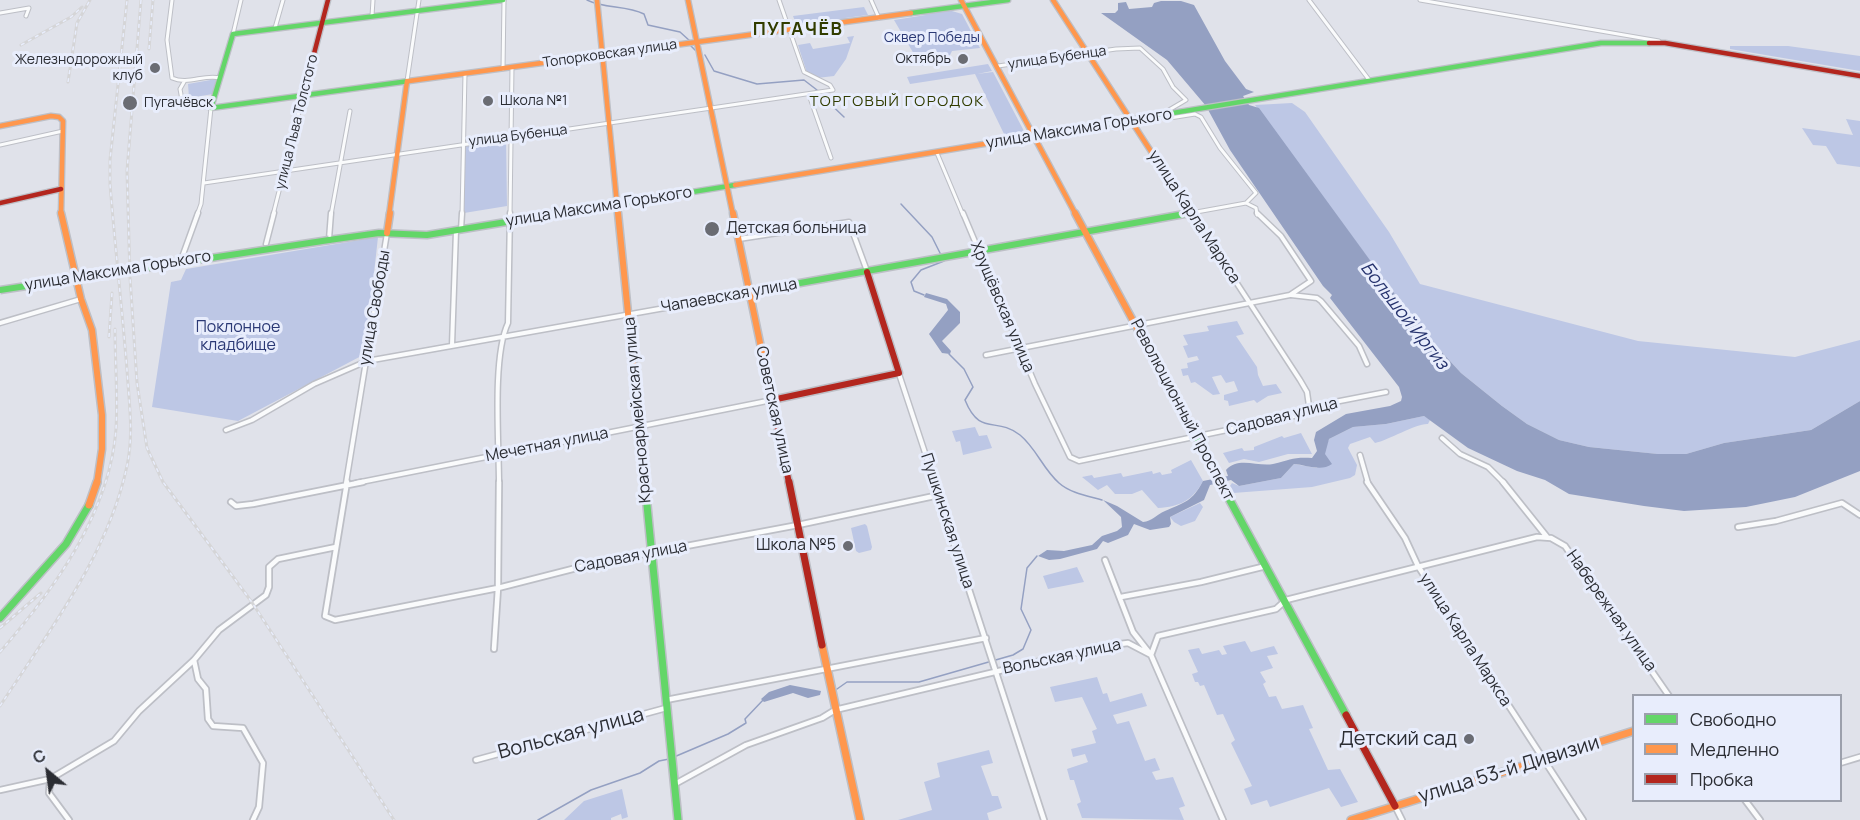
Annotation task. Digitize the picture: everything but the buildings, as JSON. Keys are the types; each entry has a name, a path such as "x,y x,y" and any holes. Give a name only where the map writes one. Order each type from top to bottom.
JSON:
{"street":[{"path":"172,0 167,40 172,78 184,82 223,67"},
{"path":"181,260 201,204 211,108 241,0"},
{"path":"274,28 283,0"},
{"name":"улица Льва Толстого","path":"266,244 328,0"},
{"path":"372,16 373,0"},
{"name":"улица Свободы","path":"325,616 387,233 419,0"},
{"path":"233,34 503,0 503,69"},
{"name":"Красноармейская улица","path":"597,0 678,820"},
{"name":"Советская улица","path":"688,0 835,710 860,820"},
{"path":"779,0 789,29"},
{"path":"871,0 879,18"},
{"name":"Топорковская улица","path":"211,108 879,18 963,3 1008,0"},
{"name":"улица Карла Маркса","path":"1053,0 1300,380 1307,392 1309,406"},
{"path":"1309,0 1370,81"},
{"path":"1420,0 1665,43"},
{"name":"Революционный Проспект","path":"963,3 1286,600 1402,820"},
{"path":"0,13 28,8 26,15"},
{"name":"улица Бубенца","path":"204,183 833,90 830,85 804,72 789,29"},
{"name":"улица Максима Горького","path":"0,290 329,240 387,233 427,235 459,231 1601,43 1665,43 1860,76"},
{"name":"улица Бубенца","path":"998,66 1116,49 1140,48 1163,69 1173,87 1185,98 1184,103 1159,113 1157,117"},
{"path":"494,649 498,588 498,455 502,336 508,323 512,68"},
{"path":"452,345 465,74"},
{"path":"204,76 220,78"},
{"path":"184,82 180,90 181,100 185,104 200,109 211,108"},
{"path":"809,95 831,158"},
{"path":"329,240 332,206 350,111"},
{"path":"1157,117 1170,118 1195,114 1201,117 1220,148 1256,193 1246,203 1253,205 1257,215 1281,236 1311,281 1290,295"},
{"path":"0,126 45,117 59,117 63,121 61,214 81,299 94,337 102,416 102,448 90,504 66,544 0,618"},
{"path":"0,145 64,131"},
{"name":"Хрущёвская улица","path":"937,153 1020,349 1064,447 1073,459"},
{"path":"0,203 61,189"},
{"name":"Чапаевская улица","path":"226,430 252,420 314,384 367,361 1246,203"},
{"name":"Пушкинская улица","path":"739,239 849,222 1044,820"},
{"path":"986,355 1290,295 1317,298 1322,301 1359,346 1367,364"},
{"path":"0,323 81,299"},
{"name":"Мечетная улица","path":"231,502 236,506 253,504 899,373"},
{"name":"Садовая улица","path":"1073,459 1087,461 1198,438 1294,416 1309,406 1386,392"},
{"name":"Набережная улица","path":"1442,438 1460,454 1488,467 1497,474 1548,538 1565,546 1668,694"},
{"name":"улица Карла Маркса","path":"1360,455 1367,480 1402,535 1418,566 1583,820"},
{"name":"Садовая улица","path":"325,616 335,620 498,588 534,577 652,552 798,525 939,495"},
{"path":"1738,527 1776,521 1842,502 1860,515"},
{"path":"1151,655 1158,636 1276,609 1286,600 1418,566 1537,537 1548,538"},
{"path":"0,790 50,779 114,741 139,711 194,660 219,630 266,595 269,587 269,567 278,559 336,546"},
{"path":"1105,560 1133,632 1151,655 1222,820"},
{"path":"1121,597 1267,566"},
{"path":"666,700 986,638"},
{"name":"Вольская улица","path":"674,781 746,745 822,718 835,710 1104,646 1128,643 1151,655"},
{"path":"194,660 198,679 206,689 208,719 213,726 243,728 263,763 260,807 253,820"},
{"name":"Вольская улица","path":"476,759 667,708"},
{"name":"улица 53-й Дивизии","path":"1351,820 1632,732"},
{"path":"1842,762 1860,757"},
{"path":"50,779 50,793 69,820"},
{"path":"1746,802 1760,820"}],"green space":[{"path":"864,7 868,15 845,18 868,17 837,21 837,19 797,26 815,22 796,24 793,16"},
{"name":"Сквер Победы","path":"959,8 952,11 962,14 980,48 952,51 948,59 921,66 894,20 926,15 905,16"},
{"path":"854,36 846,59 834,76 817,78 807,73 798,45 810,43 813,49 850,43 847,37"},
{"path":"1730,46 1788,46 1860,56 1860,71 1730,49"},
{"path":"988,64 992,71 977,74 993,72 1025,133 1005,136 975,74 910,84 907,77"},
{"path":"216,79 213,94 189,98 188,84"},
{"path":"1292,103 1305,112 1389,232 1420,284 1638,341 1795,357 1860,340 1860,401 1811,430 1724,443 1686,454 1658,454 1589,447 1559,440 1527,424 1461,373 1418,326 1255,105"},
{"path":"1846,119 1860,121 1860,167 1837,164 1826,146 1813,145 1802,128 1853,135"},
{"path":"506,138 507,206 464,213 464,144"},
{"name":"Поклонное кладбище","path":"378,237 365,354 238,421 152,407 171,282 181,280 186,269"},
{"path":"1237,321 1244,334 1236,336 1257,367 1263,386 1276,384 1282,393 1268,396 1257,403 1254,400 1229,406 1228,401 1224,400 1224,395 1238,391 1234,381 1226,383 1221,375 1212,377 1220,394 1213,395 1195,382 1191,383 1188,375 1183,376 1181,369 1188,368 1187,363 1199,360 1197,356 1188,358 1183,346 1188,345 1183,335 1209,331 1207,326"},
{"path":"1424,416 1430,420 1428,424 1417,426 1375,443 1370,437 1350,444 1348,448 1357,465 1355,475 1350,478 1312,487 1233,493 1230,486 1232,483 1239,486 1281,478 1294,464 1317,468 1329,439 1353,427 1386,424"},
{"path":"975,427 979,436 987,435 992,448 963,455 960,441 956,442 952,431"},
{"path":"1301,433 1312,454 1288,454 1259,462 1244,459 1229,463 1223,453 1242,448 1244,451 1254,450 1254,447 1282,436 1284,438"},
{"path":"1191,460 1203,481 1190,498 1166,507 1158,508 1142,490 1132,494 1115,494 1107,485 1098,490 1082,477 1092,475 1094,478 1121,473 1123,477 1152,471 1153,474 1160,472 1162,475 1172,473 1171,470"},
{"path":"1200,503 1203,507 1195,521 1181,526 1170,517"},
{"path":"865,524 872,547 871,550 859,553 856,551 851,528"},
{"path":"1077,567 1084,582 1048,589 1043,576"},
{"path":"1245,641 1251,652 1274,646 1278,654 1267,656 1273,668 1260,672 1266,682 1263,684 1269,697 1276,696 1282,709 1303,705 1313,728 1309,729 1328,770 1340,769 1358,802 1341,807 1329,788 1270,807 1267,800 1251,805 1244,789 1252,786 1231,743 1235,740 1223,714 1217,715 1204,685 1200,686 1198,682 1195,682 1192,674 1198,672 1188,650 1199,648 1202,654 1219,650 1222,655 1227,654 1223,646"},
{"path":"1097,677 1103,694 1107,693 1110,702 1142,693 1147,706 1113,715 1117,724 1129,721 1145,761 1155,758 1160,770 1152,772 1156,780 1173,777 1185,806 1179,808 1184,820 1082,818 1077,804 1081,802 1074,780 1070,780 1067,769 1088,762 1085,754 1073,757 1071,749 1096,743 1092,731 1097,729 1082,697 1055,702 1050,687"},
{"path":"989,750 993,763 981,766 992,796 998,796 1002,808 987,813 989,820 898,820 932,810 924,782 940,777 937,763"},
{"path":"622,789 628,817 622,819 621,814 611,820 564,820 584,801"}],"water":[{"name":"Большой Иргиз","path":"1181,1 1194,5 1225,61 1246,89 1254,92 1243,96 1249,105 1259,108 1418,326 1461,373 1527,424 1559,440 1589,447 1658,454 1686,454 1724,443 1811,430 1860,401 1860,471 1795,497 1746,507 1684,511 1644,506 1569,494 1545,480 1517,471 1468,448 1424,416 1386,424 1353,427 1329,439 1325,454 1332,464 1323,468 1294,464 1281,478 1239,486 1231,480 1210,485 1204,500 1170,517 1169,527 1150,530 1134,524 1128,535 1108,543 1103,541 1097,549 1060,559 1049,560 1038,556 1047,550 1064,551 1092,545 1102,536 1122,527 1121,517 1103,500 1143,522 1152,519 1187,500 1203,481 1228,476 1226,470 1236,464 1267,465 1296,458 1312,458 1317,451 1314,440 1316,432 1346,414 1390,406 1401,401 1402,397 1399,387 1330,298 1332,295 1323,286 1230,150 1206,106 1167,60 1101,13 1115,13 1118,10 1118,3 1126,2 1129,9 1152,7 1154,3"},
{"path":"926,293 947,299 960,312 960,323 942,341 951,351 950,354 942,353 929,334 948,310 946,304 924,297"},
{"path":"790,685 821,691 820,695 808,698 793,693 764,702 761,699 769,692"}],"waterway":[{"path":"587,0 601,5 637,11 644,14 648,25 680,32 690,41"},
{"path":"691,46 695,50"},
{"path":"705,55 714,71 757,84 804,80 817,90"},
{"path":"821,95 844,117"},
{"path":"901,204 932,237 941,255"},
{"path":"924,295 914,291 911,282 921,270 944,261"},
{"path":"949,354 964,369 973,387 965,400 977,418 1020,435 1063,486 1074,492 1102,500"},
{"path":"837,689 847,682 919,682 1013,655 1023,649 1031,630 1021,609 1027,568 1037,556"},
{"path":"674,757 728,734 746,723 745,719 764,699"},
{"path":"538,820 591,790 640,773 659,761 669,759"}],"railway":[{"path":"68,82 77,23 90,0"},
{"path":"0,706 57,621 91,561 118,499 127,466 131,430 130,406 110,184 110,160 127,0"},
{"path":"141,0 127,171 130,277 137,383 147,448 163,482 251,601 394,820"},
{"path":"149,49 153,0"},
{"path":"21,45 71,17 82,7"},
{"path":"109,337 112,293"},
{"path":"0,652 40,603 76,549 103,491 116,429 115,329"},
{"path":"0,628 41,593"}],"traffic: fast":[{"path":"409,81 211,108 233,34 503,0"},
{"path":"911,13 1008,0"},
{"path":"1081,128 1601,43 1649,43"},
{"path":"750,292 1191,213 1165,173"},
{"path":"329,240 379,233 427,235 735,185"},
{"path":"0,290 329,240"},
{"path":"1187,421 1346,715"},
{"path":"645,485 678,820"},
{"path":"0,618 66,544 89,505"}],"traffic: slow":[{"path":"597,0 645,485"},
{"path":"688,0 774,410"},
{"path":"961,0 1187,421"},
{"path":"1053,0 1165,173"},
{"path":"409,81 911,13"},
{"path":"387,233 407,81"},
{"path":"0,126 51,116 59,117 63,121 61,215 81,299 92,330 102,415 102,449 97,483 89,505"},
{"path":"735,185 1081,128"},
{"path":"822,645 860,820"},
{"path":"1351,820 1632,732"}],"traffic: jam":[{"path":"303,96 328,0"},
{"path":"1649,43 1665,43 1860,76"},
{"path":"0,203 61,189"},
{"path":"772,400 899,373 867,272"},
{"path":"774,410 822,645"},
{"path":"1346,715 1395,806"}],"place":[{"name":"Октябрь","path":"963,59"},
{"name":"Железнодорожный клуб","path":"155,68"},
{"name":"Школа №1","path":"488,101"},
{"name":"Пугачёвск","path":"130,103"},
{"name":"Детская больница","path":"712,229"},
{"name":"Школа №5","path":"848,546"},
{"name":"Детский сад","path":"1469,739"}],"district":[{"name":"ПУГАЧЁВ","path":"798,30"},
{"name":"ТОРГОВЫЙ ГОРОДОК","path":"897,102"}]}
